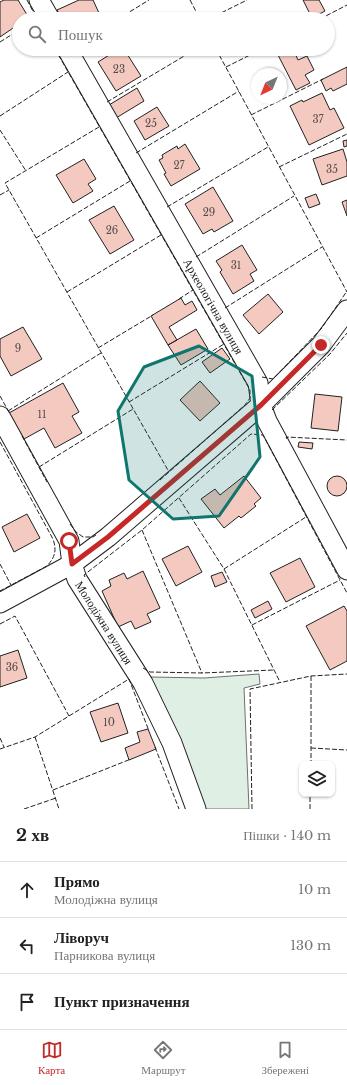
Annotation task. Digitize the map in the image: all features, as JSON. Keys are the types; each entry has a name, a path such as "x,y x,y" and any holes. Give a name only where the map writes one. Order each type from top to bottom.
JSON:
{"street":[{"path":"39,0 46,12"},
{"name":"Археологічна вулиця","path":"71,56 258,383 261,405 268,421 347,570"},
{"path":"0,602 72,564 108,537 261,405 321,345 347,310"},
{"name":"Молодіжна вулиця","path":"0,416 69,541 72,564 76,579 143,683 172,743 196,809"}],"highlighted area":[{"path":"199,346 252,376 260,457 219,516 173,519 129,480 118,411 144,367"}],"green space":[{"path":"139,671 151,677 204,678 259,674 260,684 244,688 249,809 202,809"}],"building":[{"path":"4,0 18,0 25,12 12,12 12,29 0,37 0,2"},
{"path":"79,0 93,0 99,12 58,12 57,10"},
{"path":"303,0 319,0 325,11 323,12 309,12"},
{"path":"108,56 128,56 141,76 116,91 98,62"},
{"path":"279,56 296,56 298,60 307,56 314,70 305,75 310,83 296,90 287,72 287,68 285,68"},
{"path":"347,67 347,84 333,91 331,88 326,91 321,80"},
{"path":"137,88 144,101 116,118 109,105"},
{"path":"322,93 330,110 334,108 344,128 309,145 290,106"},
{"path":"157,107 169,126 145,140 134,121"},
{"path":"347,140 347,146 344,147 343,141"},
{"path":"185,144 200,169 171,186 164,174 166,173 159,160 163,158 162,155 177,146 178,149"},
{"path":"343,149 347,162 347,176 322,185 313,159"},
{"path":"84,159 96,179 88,184 93,191 73,203 56,175"},
{"path":"213,187 233,221 214,232 212,229 203,234 185,204"},
{"path":"316,194 320,204 309,208 305,198"},
{"path":"347,200 347,216 342,202"},
{"path":"114,206 134,240 110,254 89,220"},
{"path":"242,245 257,270 250,274 254,281 233,294 220,272 222,270 216,261"},
{"path":"268,294 283,312 259,334 243,315"},
{"path":"181,298 185,305 192,301 197,310 169,327 177,340 168,345 151,316"},
{"path":"23,327 42,359 11,376 0,356 0,339"},
{"path":"196,329 208,349 181,365 168,345"},
{"path":"222,348 230,359 210,373 202,362"},
{"path":"200,381 220,403 200,421 180,400"},
{"path":"63,383 79,412 72,416 82,433 55,448 44,428 24,439 9,413"},
{"path":"315,394 342,397 338,431 311,428"},
{"path":"299,442 313,443 312,449 298,447"},
{"path":"244,476 261,498 254,504 256,506 241,518 239,516 224,528 201,499 215,489 220,495"},
{"path":"337,476 344,479 347,486 344,493 337,496 330,493 327,486 330,479"},
{"path":"27,514 40,538 14,552 2,527"},
{"path":"188,546 202,572 176,586 162,559"},
{"path":"300,558 315,587 286,602 270,573"},
{"path":"143,571 160,608 147,614 151,622 135,629 131,621 118,627 102,591 111,586 109,580 124,573 127,579"},
{"path":"222,572 227,582 215,587 211,576"},
{"path":"268,601 272,609 255,618 251,610"},
{"path":"344,606 347,611 347,661 330,670 306,626"},
{"path":"18,650 27,678 0,687 0,656"},
{"path":"118,703 128,733 101,742 90,712"},
{"path":"148,729 156,749 129,760 125,748 140,742 137,732"}],"fence":[{"path":"27,0 33,12"},
{"path":"129,12 149,0"},
{"path":"190,0 196,12"},
{"path":"223,12 247,0"},
{"path":"334,12 347,5"},
{"path":"0,42 12,34"},
{"path":"59,56 250,390 250,398 245,405 160,480"},
{"path":"107,102 184,56"},
{"path":"220,56 347,292"},
{"path":"226,67 248,56"},
{"path":"0,116 68,72"},
{"path":"251,115 323,79"},
{"path":"136,153 239,91"},
{"path":"99,127 5,183 169,472"},
{"path":"0,130 26,171"},
{"path":"279,167 347,134"},
{"path":"167,207 268,147"},
{"path":"36,238 130,181"},
{"path":"0,195 9,190"},
{"path":"196,257 294,196"},
{"path":"67,292 161,235"},
{"path":"225,308 322,247"},
{"path":"179,299 193,290"},
{"path":"262,377 273,379 321,329 347,291"},
{"path":"98,348 153,315"},
{"path":"272,410 330,354 347,333"},
{"path":"129,402 224,344"},
{"path":"8,411 101,353"},
{"path":"0,396 10,414"},
{"path":"39,467 133,409"},
{"path":"85,577 84,575 142,530 251,434 263,435 347,593"},
{"path":"22,436 47,482"},
{"path":"287,439 286,437 347,440"},
{"path":"0,442 53,539 55,547 52,560 47,566 0,591"},
{"path":"179,498 224,569 280,682"},
{"path":"224,569 306,517"},
{"path":"70,524 76,532 83,537 93,537 96,535"},
{"path":"142,530 202,673"},
{"path":"0,564 11,585"},
{"path":"252,625 340,580"},
{"path":"0,624 15,616 69,716"},
{"path":"143,668 150,672 202,673 274,670"},
{"path":"252,809 250,689 311,676 347,674"},
{"path":"311,676 311,761"},
{"path":"0,749 35,737 129,679 149,731"},
{"path":"35,737 59,809"},
{"path":"0,738 4,747"},
{"path":"155,747 179,809"},
{"path":"311,748 347,750"},
{"path":"53,790 131,759"},
{"path":"310,797 310,809"},
{"path":"24,809 56,798"}],"route":[{"path":"69,541 72,564 108,537 261,405 321,345"}]}
